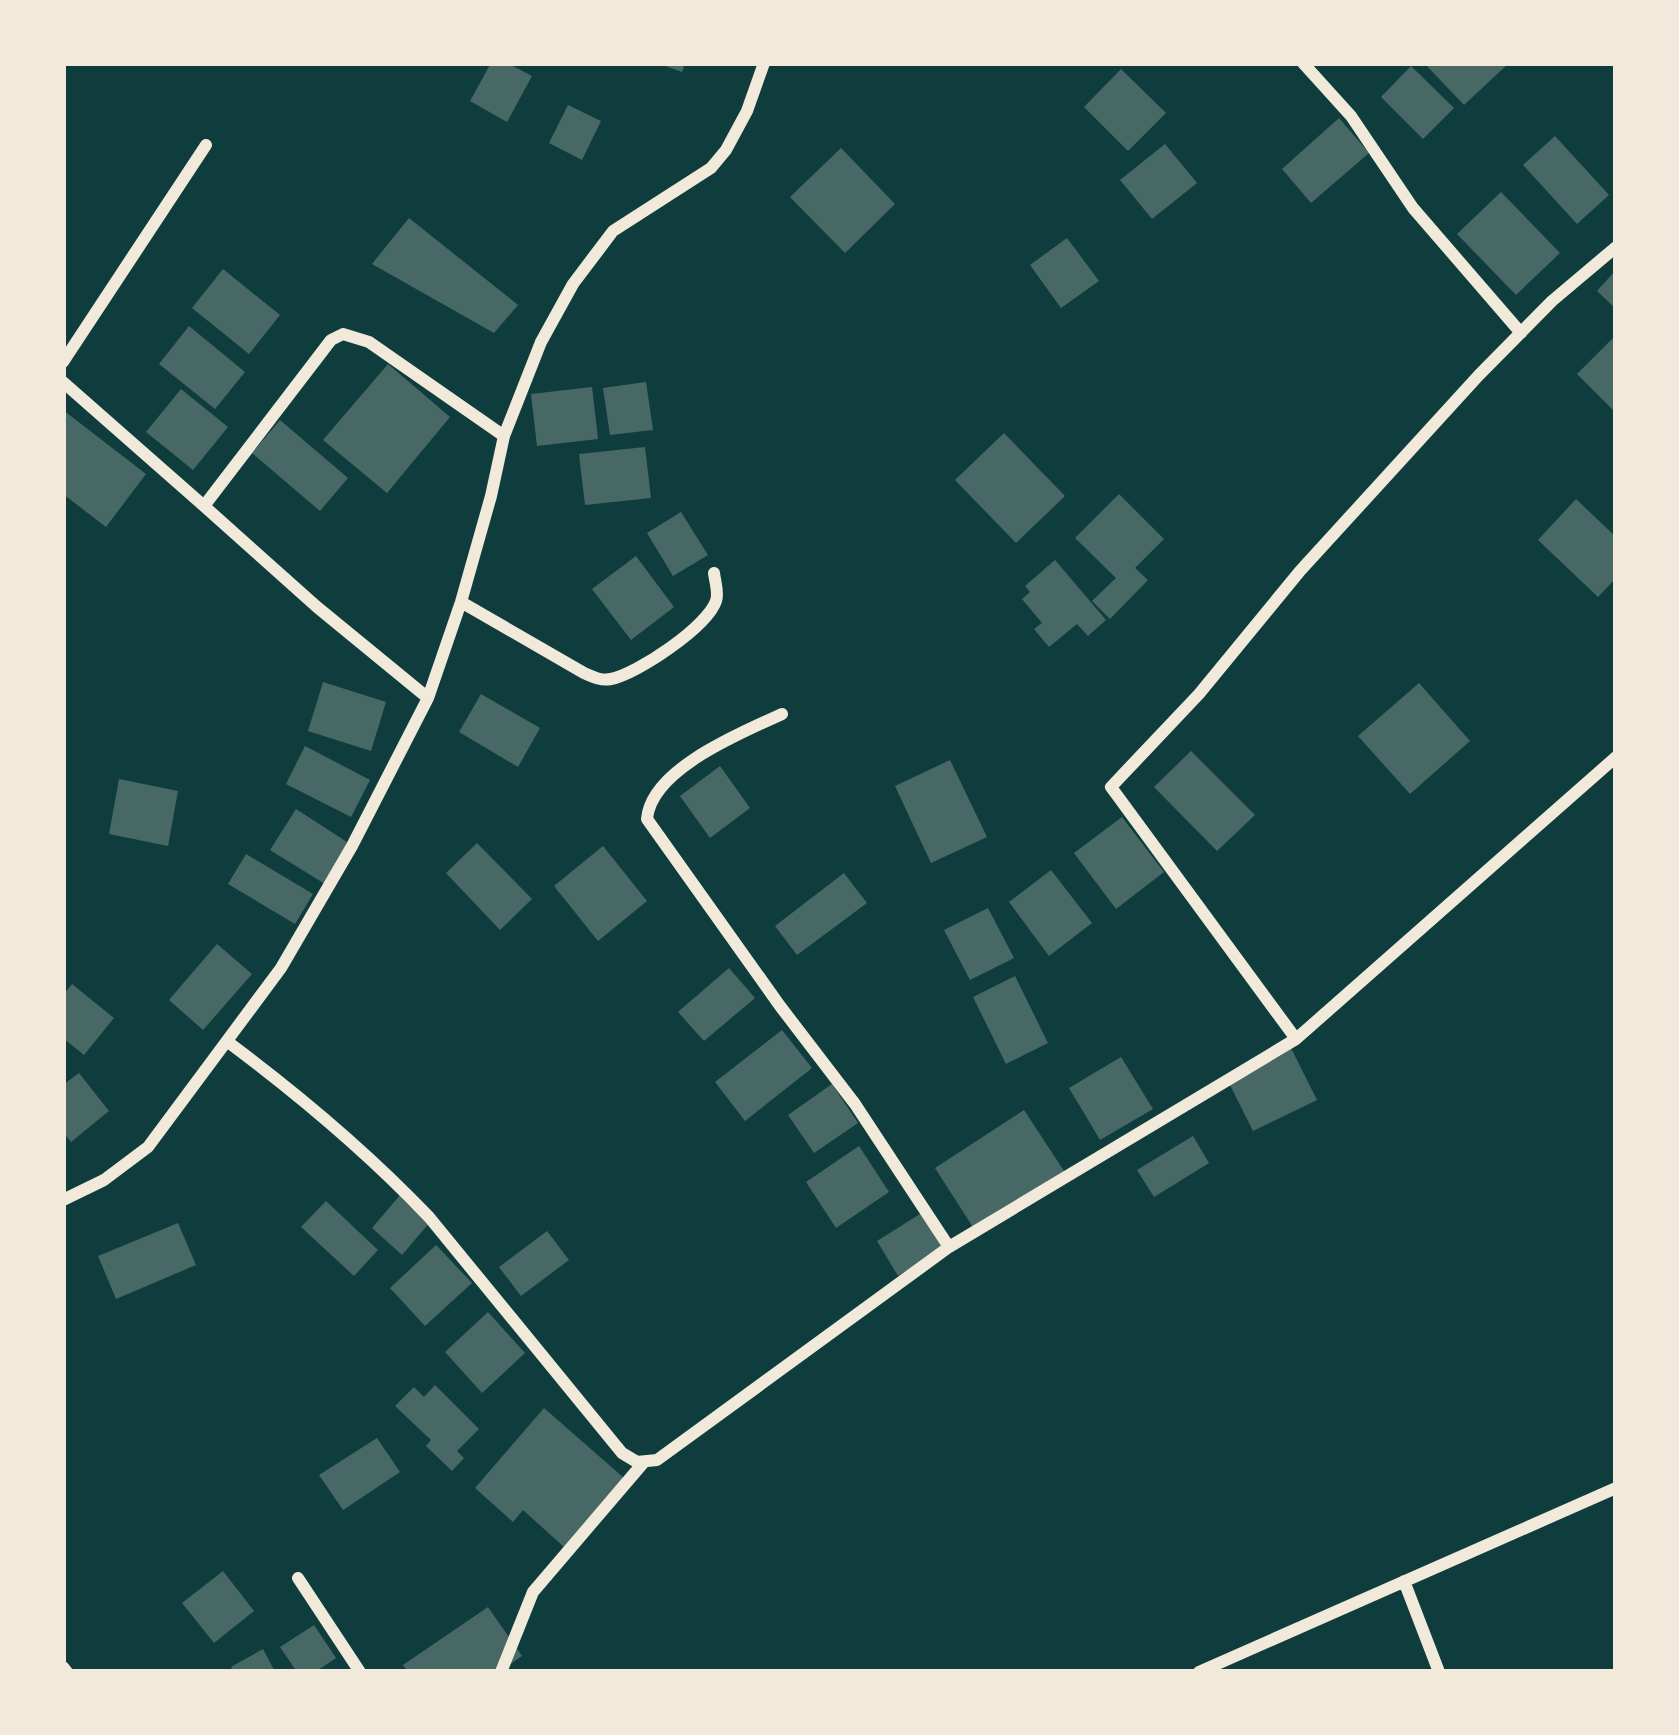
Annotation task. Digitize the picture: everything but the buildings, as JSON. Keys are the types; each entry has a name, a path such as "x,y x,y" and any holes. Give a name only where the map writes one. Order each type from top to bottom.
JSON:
{"street":[{"path":"63,1200 104,1180 148,1147 281,968 352,846 428,698 461,602 504,436 541,342 574,284 613,232 711,168 736,135 764,63"},
{"path":"1303,63 1351,116 1413,208 1521,333"},
{"path":"63,362 206,145"},
{"path":"1296,1040 1111,787 1199,694 1359,505 1521,333 1616,247"},
{"path":"204,506 331,340 344,334 369,342 504,436"},
{"path":"63,382 317,607 428,698"},
{"path":"461,602 584,673 598,680 614,679 643,665 708,613 716,601 714,573"},
{"path":"782,715 713,748 669,778 648,805 647,819 856,1104 949,1247"},
{"path":"228,1042 290,1088 394,1180 440,1228 622,1454 644,1462 657,1460 949,1247 1296,1040 1616,757"},
{"path":"501,1672 533,1592 644,1462"},
{"path":"1199,1672 1616,1488"},
{"path":"298,1578 360,1672"},
{"path":"1404,1581 1439,1672"}]}
